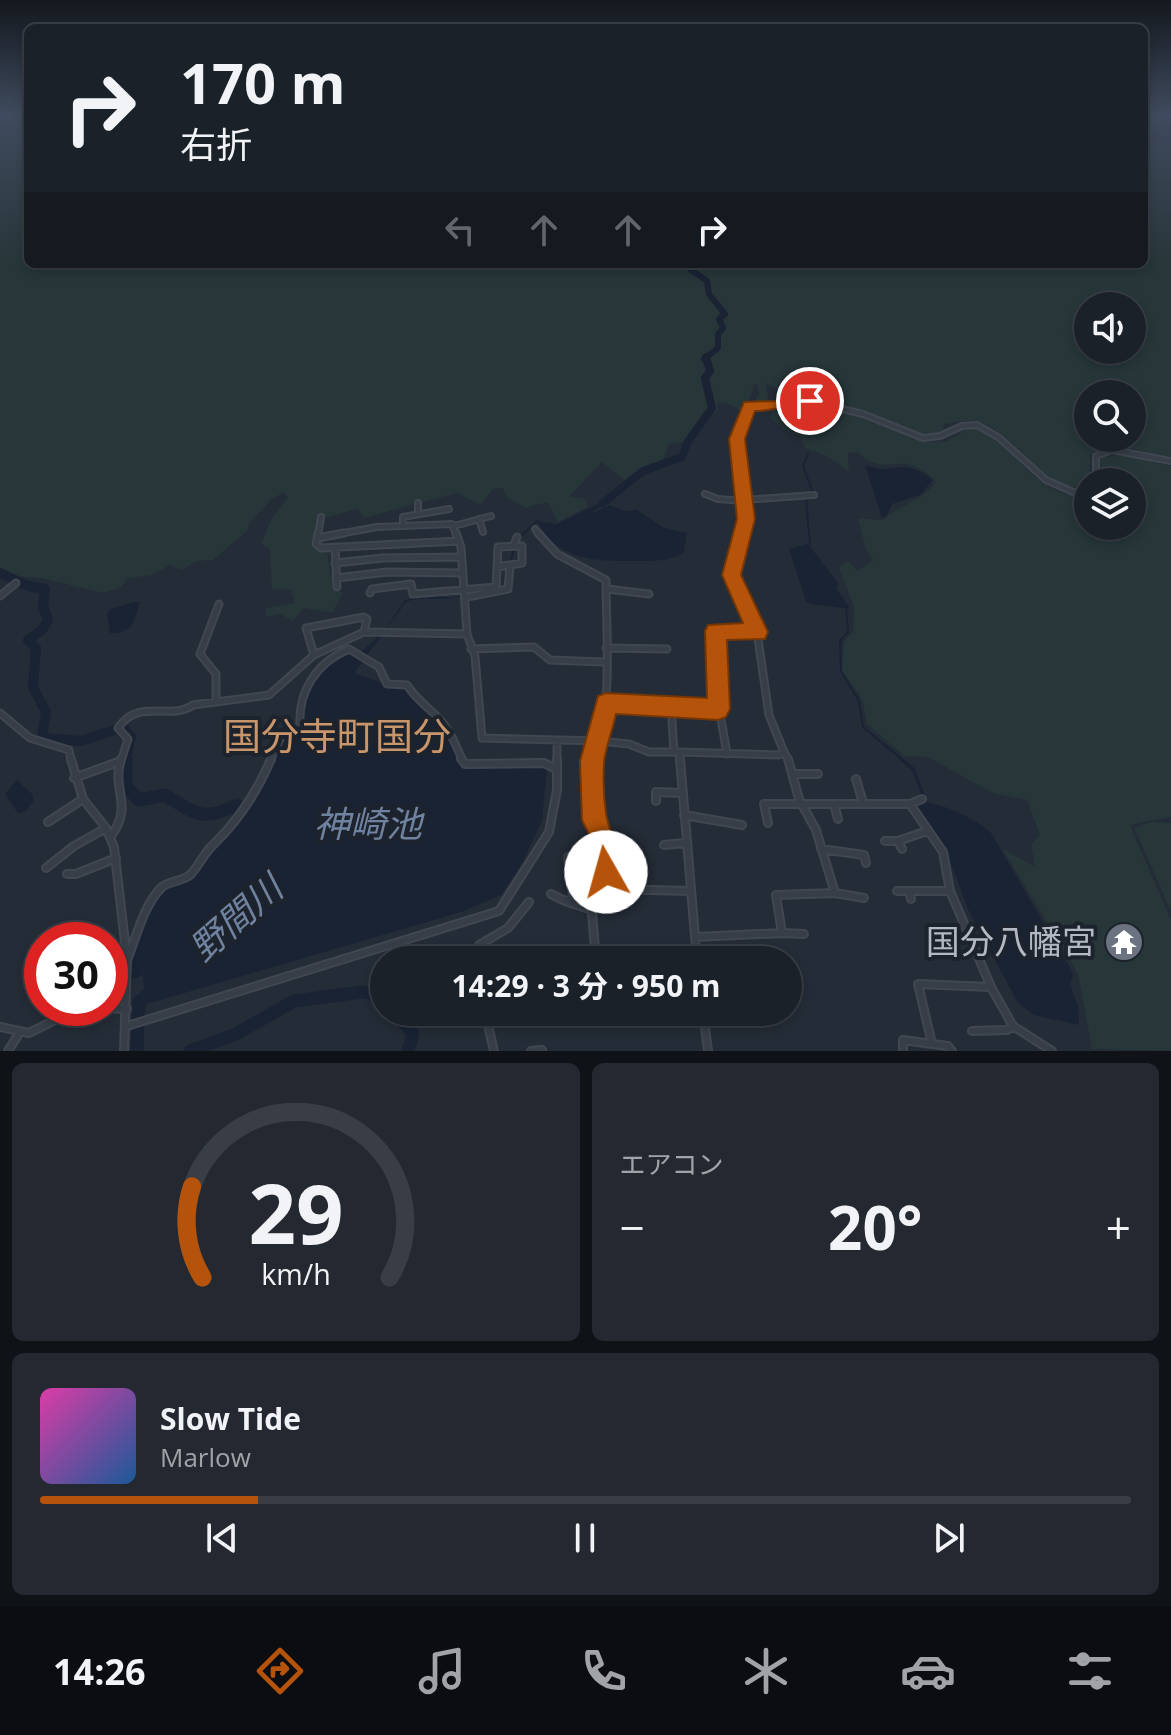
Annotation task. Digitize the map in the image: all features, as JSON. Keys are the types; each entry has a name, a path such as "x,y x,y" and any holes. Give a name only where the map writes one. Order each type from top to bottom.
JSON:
{"street":[{"path":"835,893 816,830 801,804 769,715 757,632 731,575 746,519 737,439 748,407 777,406 795,398 865,414 926,438 941,438 965,424 977,426 996,437 1052,483 1074,492"},
{"path":"1096,468 1099,452 1122,451 1171,461"},
{"path":"705,494 744,501 814,495"},
{"path":"418,503 418,514"},
{"path":"403,525 403,517 449,509"},
{"path":"469,515 471,521"},
{"path":"318,538 403,525 454,526 491,516"},
{"path":"321,517 317,547 459,541"},
{"path":"479,519 483,532"},
{"path":"454,526 466,594 467,634 475,656 482,738 600,741 629,744 649,752 779,755 784,752"},
{"path":"535,529 546,547 576,567 606,580 606,703 600,741 592,761 592,798 594,820 601,831 609,889"},
{"path":"514,545 517,537"},
{"path":"466,594 496,587 497,567 498,547 522,546 522,563 497,567"},
{"path":"335,547 337,587"},
{"path":"335,563 383,558 461,557"},
{"path":"370,593 372,589 411,584 413,594 466,594 508,589 510,566"},
{"path":"336,578 387,572 463,573"},
{"path":"0,596 16,583"},
{"path":"607,589 649,594"},
{"path":"216,701 216,674 202,665 199,656 219,604"},
{"path":"314,655 306,628 364,617 367,619 364,632"},
{"path":"727,754 718,709 716,631 757,632"},
{"path":"111,836 121,818 125,799 116,775 128,739 118,726 124,719 148,709 186,710 193,705 269,695 314,655 364,632 467,634"},
{"path":"471,649 534,647 550,660 604,662"},
{"path":"606,648 667,649"},
{"path":"128,958 150,905 163,886 189,876 212,845 229,832 237,814 255,797 281,737 300,725 298,709 303,690 337,653 349,649 379,667 387,684 407,685 418,703 426,706 457,744 459,758 465,764 544,763 556,769"},
{"path":"606,703 718,709"},
{"path":"0,713 8,725 34,741 69,750 74,778 83,799 111,836 123,922"},
{"path":"672,720 696,946"},
{"path":"129,1025 499,911 549,832 557,790 557,741"},
{"path":"74,778 118,762"},
{"path":"792,774 818,774"},
{"path":"856,779 863,803"},
{"path":"656,801 656,792 681,793"},
{"path":"48,822 83,799"},
{"path":"768,823 764,804 910,804 922,799"},
{"path":"834,804 838,819"},
{"path":"910,804 947,862 950,891 991,987 1013,1026 1052,1051"},
{"path":"684,815 742,825"},
{"path":"46,868 74,846 106,828"},
{"path":"885,841 898,841 927,831"},
{"path":"898,841 902,849"},
{"path":"664,845 685,843"},
{"path":"630,847 630,887"},
{"path":"821,849 864,855 866,863"},
{"path":"568,857 573,897"},
{"path":"67,874 76,874 116,858"},
{"path":"565,901 590,890 630,887 690,891"},
{"path":"590,890 595,946"},
{"path":"897,891 950,891"},
{"path":"909,891 911,899"},
{"path":"782,933 776,895 835,893 864,898"},
{"path":"551,894 592,910"},
{"path":"479,946 512,926 529,902"},
{"path":"695,937 804,934"},
{"path":"932,1044 918,984 991,987"},
{"path":"124,1051 128,1017"},
{"path":"0,1027 29,1033 43,1026"},
{"path":"488,1026 494,1051"},
{"path":"705,1026 708,1051"},
{"path":"972,1031 1007,1030 1013,1026"},
{"path":"8,1051 20,1032"},
{"path":"903,1051 903,1040 948,1046 952,1051"},
{"path":"531,1051 542,1050"}],"shaded area":[{"path":"0,165 24,165 24,268 1148,268 1148,165 1171,165 1171,459 1142,452 1146,452 1146,380 1074,380 1074,452 1096,452 1091,454 1090,468 1074,468 1072,487 1044,473 991,427 976,421 944,424 942,433 924,435 840,403 806,398 785,399 782,392 766,383 769,405 753,404 759,394 758,385 754,384 745,413 727,403 718,402 717,412 701,418 684,442 669,444 662,462 650,465 626,481 602,462 570,496 585,499 587,507 558,522 548,502 525,508 507,498 503,488 493,489 480,505 457,493 364,518 358,509 316,520 312,548 327,550 333,590 343,592 333,613 304,608 293,621 280,614 266,617 266,608 294,603 291,589 272,590 270,549 261,544 271,520 288,497 283,493 273,498 249,523 247,531 213,560 196,561 182,570 170,565 152,575 129,578 121,587 104,593 40,578 15,576 0,569"},
{"path":"796,402 824,407 851,413 910,437 934,442 944,442 970,428 980,430 1046,485 1074,496 1074,540 1146,540 1146,468 1101,468 1100,459 1126,455 1171,466 1171,817 1130,825 1171,920 1171,1051 1092,1049 1078,974 1003,849 1035,867 1031,844 1040,835 1027,800 992,793 928,757 904,756 867,724 862,699 842,671 844,642 853,631 854,608 839,567 848,561 858,571 873,560 866,550 858,518 882,520 924,494 936,482 913,466 878,464 857,452 848,453 849,472 827,456 806,448 798,436 784,430 770,418 774,409"},
{"path":"1149,822 1171,823 1171,911 1134,828"}],"water":[{"path":"865,465 884,469 905,467 933,480 920,495 892,504 886,517 882,518"},
{"path":"602,502 605,504 584,517 609,505 625,511 637,510 664,528 687,533 684,552 673,558 654,561 592,559 578,556 555,544 537,521 557,524"},
{"path":"808,544 838,583 836,588 850,609 806,601 789,549"},
{"name":"神崎池","path":"431,594 452,598 406,602 354,673 385,684 407,687 452,742 463,765 547,768 542,821 522,863 501,895 461,912 150,1003 149,1000 145,1001 143,975 131,980 134,956 152,909 164,888 190,879 199,871 217,844 228,836 234,820 257,798 283,739 302,725 304,697 319,673 349,651 358,655 386,629 405,600"},
{"path":"140,602 128,629 110,633 107,614 111,609"},
{"path":"17,780 33,795 33,802 25,812 18,813 5,794"},
{"path":"919,802 957,812 991,833 1073,973 1070,984 1078,1007 1079,1025 1034,1015 1018,1003 969,911 947,854 918,815 916,807"}],"waterway":[{"path":"690,268 707,281 709,294 725,314 719,319 723,328 718,334 718,348 706,357"},
{"path":"603,503 643,471 682,457 687,443 712,408 705,378 710,371 706,357"},
{"path":"808,454 803,466 813,493"},
{"path":"810,544 806,501 811,497"},
{"path":"518,539 537,521"},
{"path":"509,565 514,549"},
{"name":"野間川","path":"0,573 28,586 45,589 43,606 48,620 42,630 28,640 36,648 33,687 46,712 42,738 81,741 123,727 131,737 125,761"},
{"path":"846,607 848,632 840,641 841,671 859,701 863,727 904,761"},
{"name":"野間川","path":"126,759 126,786 139,800 165,795 200,814 215,813 237,805"},
{"path":"901,759 913,769 926,802"},
{"name":"野間川","path":"137,1051 139,1002 153,990"},
{"name":"野間川","path":"190,1051 236,1034 294,1001 370,993"},
{"name":"野間川","path":"406,1026 413,1034 408,1051"}],"place":[{"name":"国分八幡宮","path":"1124,942"}],"district":[{"name":"国分寺町国分","path":"337,737"}],"route":[{"path":"606,872 601,831 594,820 592,798 592,761 600,741 606,703 653,703 690,709 718,709 716,631 757,632 731,575 746,519 737,439 749,406 777,406 795,398 810,401"}]}
